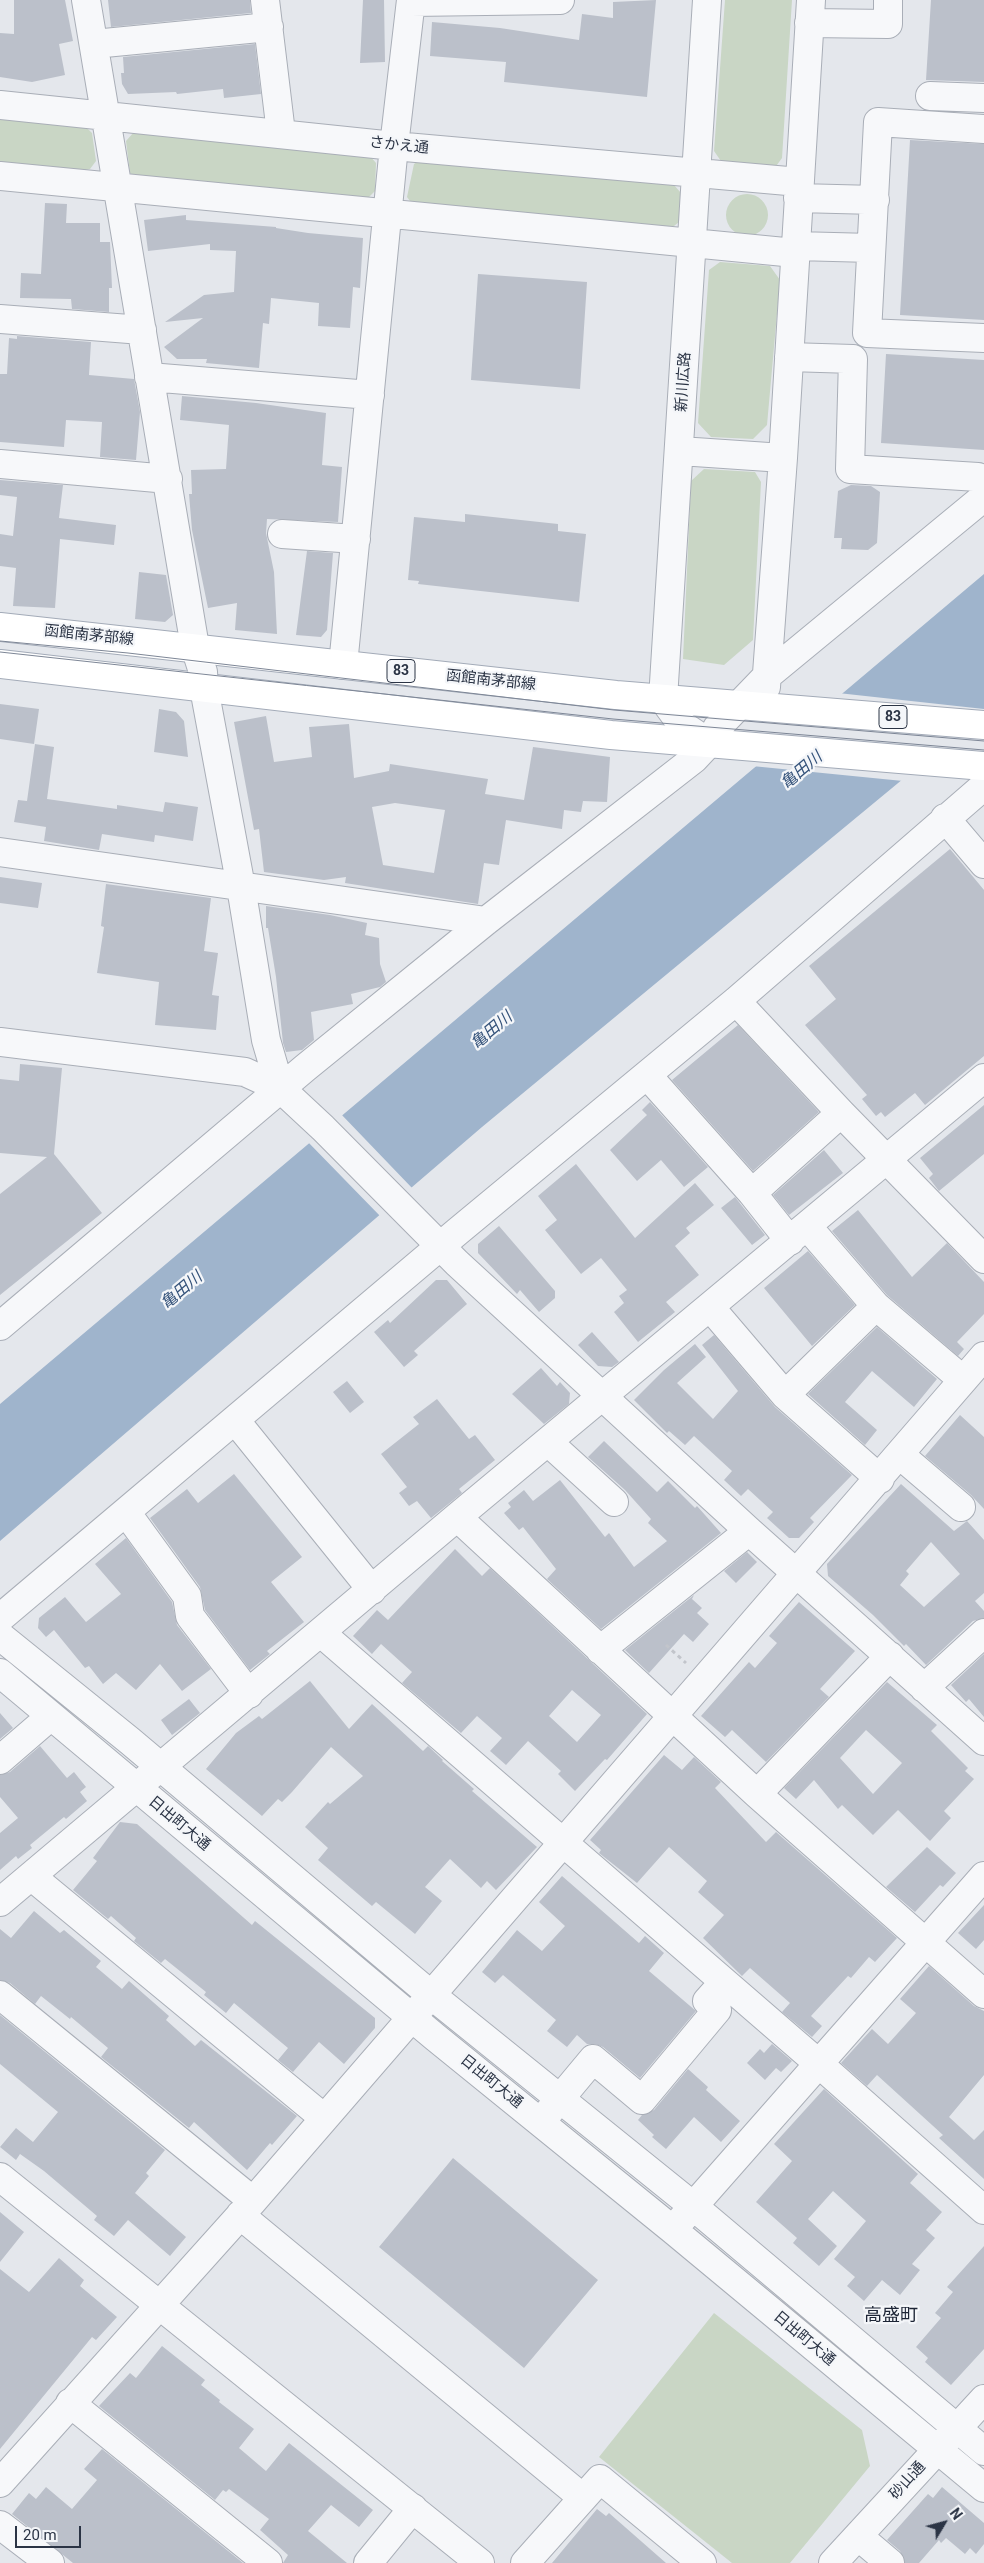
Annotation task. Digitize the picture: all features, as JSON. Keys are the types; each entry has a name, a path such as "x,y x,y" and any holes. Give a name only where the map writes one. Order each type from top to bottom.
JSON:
{"main road":[{"name":"函館南茅部線","path":"0,627 663,699 984,725"},
{"path":"0,664 611,734 984,766"}],"street":[{"path":"86,0 195,648 203,672 204,688 241,887 266,1040 280,1088"},
{"path":"265,0 281,133"},
{"path":"343,665 394,146 411,1 560,0"},
{"name":"新川広路","path":"663,699 698,174 707,0"},
{"path":"0,1326 280,1088 486,921 694,759 709,743 717,728 752,706 767,676 783,458 810,11 888,24 888,0"},
{"path":"94,44 269,27"},
{"path":"930,96 984,98"},
{"name":"さかえ通","path":"0,105 394,146 698,174 875,200"},
{"path":"984,129 878,122 867,333 984,338"},
{"path":"0,176 116,186 693,245 796,250 871,248"},
{"path":"0,319 142,330"},
{"path":"789,357 853,359 850,469 978,477 984,485"},
{"path":"149,377 370,395"},
{"path":"680,451 783,458"},
{"path":"0,464 168,479"},
{"path":"767,676 984,497"},
{"path":"282,534 356,539"},
{"path":"663,699 682,725 709,743"},
{"path":"0,1618 440,1246 736,1001 984,786"},
{"path":"946,818 983,859"},
{"path":"0,852 486,921"},
{"path":"736,1001 841,1113 984,1259"},
{"path":"0,1042 245,1072 280,1088 323,1128 440,1246 749,1531 984,1741"},
{"path":"647,1075 752,1193 876,1306 963,1380"},
{"path":"0,1902 457,1517 984,1078"},
{"path":"752,1193 841,1113"},
{"path":"785,1395 876,1306"},
{"path":"710,1307 785,1395 880,1479"},
{"path":"0,2484 158,2304 247,2208 430,1994 564,1845 673,1715 880,1479 984,1356"},
{"path":"235,1420 372,1590"},
{"path":"548,1442 614,1502"},
{"path":"900,1455 961,1507"},
{"path":"126,1512 187,1596 190,1616 249,1694"},
{"path":"457,1517 758,1794 984,1994"},
{"path":"600,1650 749,1531"},
{"path":"321,1633 818,2063 984,2210"},
{"path":"924,1688 984,1634"},
{"name":"日出町大通","path":"0,1636 161,1767 430,1994 693,2206 984,2451"},
{"path":"758,1794 890,1656"},
{"name":"日出町大通","path":"0,1674 411,2016 984,2488"},
{"path":"0,1760 51,1716"},
{"path":"31,1876 324,2118"},
{"path":"673,2230 984,1876"},
{"path":"540,2122 593,2059 642,2100 717,2010 707,2001 724,1982"},
{"path":"0,1995 583,2498"},
{"path":"0,2177 480,2563"},
{"name":"砂山通","path":"833,2563 984,2399"},
{"path":"70,2403 268,2563"},
{"path":"526,2563 600,2479 702,2563"},
{"path":"368,2563 413,2508"},
{"path":"0,2525 50,2563"},
{"path":"858,2536 890,2563"}],"green space":[{"path":"725,0 792,0 782,158 774,169 723,164 714,151"},
{"path":"0,117 85,126 92,133 96,161 90,169 76,172 0,164"},
{"path":"134,132 370,156 376,163 375,191 367,199 136,178 130,173 126,141"},
{"path":"424,157 674,185 681,193 679,222 669,230 413,205 407,197 414,164"},
{"path":"751,194 759,197 765,203 768,215 765,227 759,233 743,236 735,233 729,227 726,211 729,203 735,197"},
{"path":"720,262 770,266 780,280 767,425 753,439 711,437 698,423 709,270"},
{"path":"704,469 755,472 761,482 753,640 724,665 683,659 691,481"},
{"path":"714,2313 862,2430 870,2466 790,2563 732,2563 599,2457"}],"water":[{"name":"亀田川","path":"984,574 984,712 482,1127 0,1541 0,1404"}],"pier":[{"path":"838,693 984,709 984,715 903,781 752,766"},
{"path":"340,1113 413,1189 381,1217 307,1141"}],"building":[{"path":"14,0 65,0 73,41 59,44 65,75 32,82 0,77 0,33 14,34"},
{"path":"108,0 250,0 251,13 111,27"},
{"path":"363,0 384,0 385,62 360,63"},
{"path":"656,0 647,97 504,82 506,62 430,56 432,22 500,28 579,40 582,14 613,18 613,2"},
{"path":"931,0 984,0 984,82 926,80"},
{"path":"255,44 261,94 224,98 223,89 177,94 176,92 128,94 122,84 121,73 124,73 123,57"},
{"path":"910,140 984,144 984,320 900,315"},
{"path":"45,203 67,204 66,223 100,223 100,242 110,242 112,288 109,288 109,312 72,309 71,299 20,298 21,273 41,274"},
{"path":"186,215 186,220 276,227 308,233 363,238 360,288 353,287 350,328 318,326 319,303 271,298 269,324 263,323 259,368 206,363 207,359 177,359 164,347 203,318 165,322 204,295 234,292 236,251 210,250 210,244 148,251 144,220"},
{"path":"478,274 587,282 580,389 471,380"},
{"path":"17,336 91,342 89,375 134,379 140,412 136,460 100,457 102,422 66,420 64,447 0,442 0,374 7,374 9,338 17,339"},
{"path":"886,354 984,360 984,450 881,443"},
{"path":"182,396 256,403 326,413 322,465 342,467 338,522 267,519 266,533 274,572 277,634 235,630 237,603 208,608 192,530 189,494 192,494 191,470 226,469 229,425 180,420"},
{"path":"0,480 63,485 59,518 116,525 114,545 60,539 55,608 13,606 16,568 0,566 0,534 13,536 17,497 0,495"},
{"path":"851,485 871,486 880,492 877,543 868,550 841,549 842,538 834,538 838,491"},
{"path":"465,514 558,524 558,531 586,534 579,602 418,584 419,581 408,580 414,517 465,522"},
{"path":"307,551 333,553 327,630 321,637 296,635"},
{"path":"139,572 166,575 173,615 165,622 135,619"},
{"path":"0,704 39,709 34,744 0,739"},
{"path":"159,709 176,712 184,721 188,757 154,752"},
{"path":"266,716 274,762 312,757 309,727 349,724 354,778 389,771 390,764 488,779 485,794 524,800 533,747 610,757 607,802 583,801 581,812 564,810 562,829 506,820 499,865 484,863 478,904 345,883 346,877 324,880 264,872 259,829 254,830 234,722","holes":["395,803 445,810 434,873 383,865 372,807"]},
{"path":"35,744 54,747 47,799 117,809 117,805 163,812 165,802 198,807 193,841 155,835 154,842 102,834 99,850 44,841 46,827 14,822 18,800 27,801"},
{"path":"950,849 984,890 984,1056 925,1105 915,1093 885,1117 881,1112 876,1116 862,1099 867,1095 805,1025 836,999 809,966"},
{"path":"0,877 42,883 38,908 0,903"},
{"path":"106,884 211,898 204,951 218,953 212,995 219,996 216,1030 155,1025 159,982 97,973 104,927 101,926"},
{"path":"266,906 330,915 367,923 365,935 379,938 380,964 386,982 380,987 351,994 353,1004 311,1012 314,1040 302,1050 286,1052 283,1043 276,977 268,928 266,928"},
{"path":"738,1025 819,1112 753,1171 672,1080"},
{"path":"20,1064 62,1068 54,1154 102,1213 0,1295 0,1194 47,1157 0,1153 0,1079 19,1081"},
{"path":"650,1102 708,1167 684,1187 661,1160 637,1181 610,1150 647,1115 642,1110"},
{"path":"984,1105 984,1154 939,1191 929,1178 933,1174 920,1158"},
{"path":"824,1150 843,1173 789,1215 773,1195"},
{"path":"576,1164 635,1238 695,1183 714,1205 686,1228 690,1233 675,1246 699,1275 666,1302 675,1312 638,1342 614,1312 624,1303 619,1296 627,1290 601,1258 581,1274 545,1230 557,1220 538,1196"},
{"path":"735,1197 765,1235 752,1245 721,1208"},
{"path":"858,1210 912,1277 947,1243 984,1282 984,1314 957,1342 964,1349 958,1356 887,1295 832,1231"},
{"path":"499,1226 555,1291 555,1298 539,1312 520,1290 517,1294 478,1253 478,1244"},
{"path":"808,1251 855,1305 812,1346 764,1288"},
{"path":"436,1280 447,1280 467,1304 414,1351 418,1355 404,1367 374,1332 388,1320 390,1323"},
{"path":"877,1327 937,1379 914,1407 872,1371 845,1402 877,1430 865,1445 808,1394"},
{"path":"592,1332 619,1362 612,1367 598,1366 578,1345"},
{"path":"714,1335 775,1407 852,1475 810,1518 814,1522 799,1538 789,1538 767,1518 773,1512 748,1489 741,1496 724,1480 732,1471 694,1436 685,1445 669,1431 667,1433 634,1400 664,1370 695,1344 706,1357 677,1383 713,1419 738,1391 702,1345"},
{"path":"541,1368 557,1386 560,1382 570,1393 569,1404 544,1424 512,1394"},
{"path":"347,1381 364,1402 350,1413 333,1392"},
{"path":"437,1399 469,1439 475,1435 495,1460 459,1489 462,1493 431,1518 417,1501 409,1506 399,1493 407,1487 381,1454 419,1424 413,1417"},
{"path":"960,1415 984,1437 984,1509 971,1495 925,1456"},
{"path":"604,1441 657,1492 668,1481 695,1508 697,1506 721,1533 601,1629 547,1579 556,1569 523,1527 519,1530 504,1513 511,1507 508,1503 524,1490 533,1501 560,1480 605,1537 609,1533 634,1567 667,1541 648,1523 651,1519 625,1490 588,1457"},
{"path":"234,1474 302,1557 271,1582 304,1622 267,1651 270,1654 250,1670 205,1610 200,1587 150,1518 187,1489 198,1503"},
{"path":"901,1484 954,1531 967,1521 984,1540 984,1593 975,1601 984,1611 984,1618 973,1621 926,1665 906,1644 904,1646 873,1615 828,1576 827,1564","holes":["931,1542 960,1574 924,1607 900,1585 909,1574 906,1571"]},
{"path":"126,1538 172,1602 177,1625 211,1669 182,1691 160,1664 136,1690 116,1673 103,1684 89,1666 85,1668 54,1630 46,1637 38,1628 39,1618 65,1597 86,1622 121,1594 95,1564"},
{"path":"455,1549 482,1576 490,1568 647,1714 607,1760 605,1759 575,1791 558,1774 561,1771 528,1741 506,1765 490,1751 502,1738 477,1716 461,1733 402,1683 412,1672 381,1644 372,1654 353,1636 377,1610 388,1620","holes":["572,1690 601,1715 577,1742 549,1716"]},
{"path":"747,1552 757,1562 736,1583 724,1571"},
{"path":"694,1595 692,1599 702,1608 697,1613 709,1624 693,1642 684,1634 649,1673 625,1650"},
{"path":"799,1602 855,1651 820,1689 829,1697 766,1762 732,1730 725,1737 701,1716 749,1662 755,1668 777,1643 769,1636"},
{"path":"984,1654 984,1717 969,1699 966,1702 951,1685"},
{"path":"310,1681 349,1729 372,1704 423,1751 428,1746 474,1789 472,1791 537,1847 496,1890 487,1881 481,1888 450,1859 425,1887 442,1901 415,1934 376,1902 372,1906 318,1860 328,1848 305,1827 328,1802 330,1804 363,1776 331,1747 282,1802 278,1799 262,1816 206,1769 236,1733 259,1716 262,1719"},
{"path":"887,1682 937,1725 931,1731 968,1768 965,1771 974,1779 944,1811 951,1818 930,1841 898,1810 873,1835 842,1805 838,1809 814,1780 796,1799 784,1788","holes":["866,1730 902,1763 873,1794 840,1758"]},
{"path":"189,1699 200,1713 172,1735 161,1720"},
{"path":"0,1713 13,1728 0,1739"},
{"path":"40,1746 67,1778 74,1772 86,1787 80,1792 87,1801 30,1845 32,1848 18,1859 16,1856 0,1870 0,1833 18,1818 0,1797 0,1775 10,1772"},
{"path":"664,1755 682,1770 694,1757 721,1782 715,1788 766,1842 776,1832 897,1938 875,1962 869,1957 851,1978 848,1976 811,2016 822,2026 812,2037 782,2012 790,2003 750,1968 742,1976 703,1938 724,1915 698,1892 707,1881 669,1847 637,1883 599,1853 601,1850 590,1840"},
{"path":"120,1822 137,1824 252,1925 255,1921 375,2018 375,2028 344,2064 319,2042 293,2072 278,2060 288,2048 234,2003 226,2013 204,1995 206,1992 165,1959 161,1963 134,1941 136,1938 111,1916 108,1919 73,1890 97,1861 93,1858"},
{"path":"927,1847 956,1873 943,1887 940,1885 915,1912 886,1887"},
{"path":"562,1876 639,1943 645,1936 664,1953 649,1971 696,2011 640,2078 603,2047 587,2044 577,2035 567,2047 547,2031 556,2020 503,1975 495,1983 482,1972 517,1930 542,1951 565,1926 539,1902"},
{"path":"984,1905 984,1940 976,1949 958,1933"},
{"path":"34,1911 60,1933 64,1930 101,1961 96,1967 122,1989 129,1981 169,2016 166,2020 195,2046 201,2040 297,2116 247,2170 194,2122 189,2128 101,2057 108,2048 71,2017 70,2019 41,1996 35,2004 10,1983 0,1980 0,1929 11,1938"},
{"path":"929,1966 974,2006 984,2011 984,2075 949,2117 974,2140 984,2130 984,2179 939,2138 943,2135 877,2075 867,2086 841,2063 872,2029 888,2044 916,2013 900,1999"},
{"path":"0,2015 165,2150 146,2173 149,2176 135,2193 186,2237 170,2256 128,2220 114,2236 94,2220 97,2216 44,2171 20,2154 16,2160 0,2147 16,2128 33,2142 58,2112 0,2064"},
{"path":"772,2044 792,2061 781,2072 776,2068 765,2080 747,2063 760,2049 764,2053"},
{"path":"688,2069 708,2087 706,2090 740,2121 721,2142 694,2117 666,2149 652,2137 654,2135 638,2120 642,2115 654,2110"},
{"path":"824,2089 918,2174 910,2183 942,2212 926,2230 935,2238 912,2264 920,2270 900,2295 882,2280 864,2301 847,2286 855,2277 834,2259 866,2221 833,2191 808,2219 837,2246 819,2266 793,2243 797,2238 756,2202 792,2161 774,2144"},
{"path":"453,2158 598,2280 524,2368 379,2247"},
{"path":"0,2212 24,2232 0,2262"},
{"path":"984,2246 984,2349 951,2385 925,2362 928,2358 916,2347 941,2318 935,2313 953,2292 947,2287"},
{"path":"59,2258 84,2280 80,2286 117,2317 96,2340 92,2337 0,2449 0,2269 29,2292"},
{"path":"162,2346 205,2380 201,2385 220,2400 219,2402 254,2429 239,2448 266,2471 289,2443 373,2510 359,2527 331,2505 308,2531 347,2563 283,2563 288,2555 260,2530 269,2519 229,2489 226,2492 223,2490 215,2500 99,2406 130,2373 136,2378"},
{"path":"102,2449 243,2563 73,2563 12,2514 29,2493 36,2499 46,2487 72,2509 97,2480 84,2469"},
{"path":"942,2487 984,2523 984,2544 976,2554 970,2548 965,2554 946,2538 941,2543 939,2540 919,2563 905,2563 900,2551 887,2540 928,2494 933,2498"},
{"path":"597,2509 606,2516 609,2513 666,2563 552,2563"}],"tram line":[{"path":"0,641 128,653 614,710 984,741"},
{"path":"0,652 613,719 984,750"}],"district":[{"name":"高盛町","path":"891,2316"}]}
